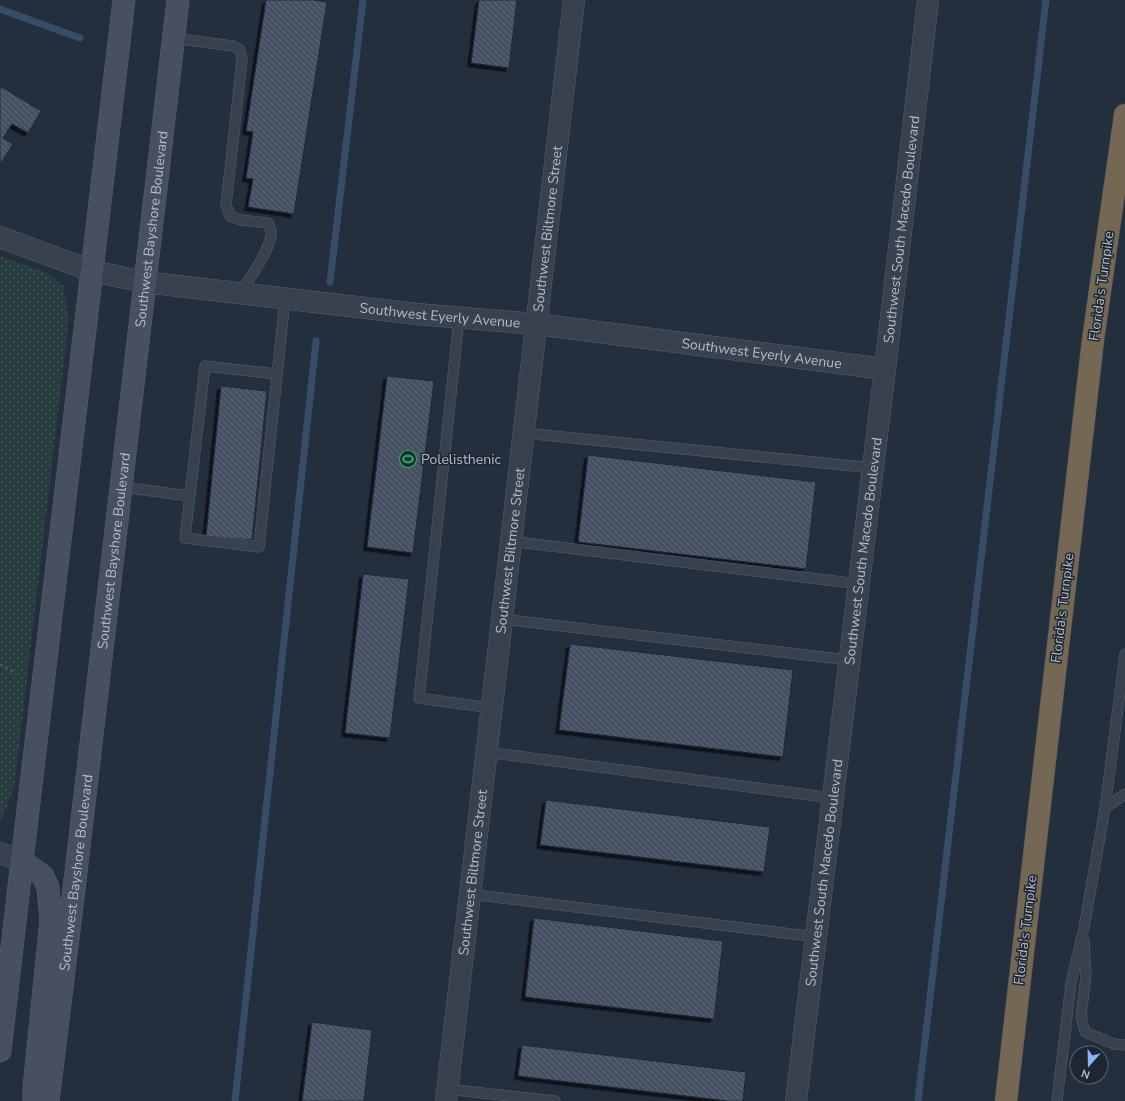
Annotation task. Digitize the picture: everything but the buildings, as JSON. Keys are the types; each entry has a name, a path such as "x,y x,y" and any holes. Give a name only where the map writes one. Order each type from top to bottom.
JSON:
{"highway":[{"name":"Florida's Turnpike","path":"1006,1101 1093,340 1125,115"}],"main road":[{"path":"0,1051 124,0"},
{"name":"Southwest Bayshore Boulevard","path":"48,1101 178,0"},
{"path":"22,861 43,876 48,888 51,920 34,1080 34,1101"}],"street":[{"name":"Southwest Biltmore Street","path":"446,1095 574,0"},
{"name":"Southwest South Macedo Boulevard","path":"796,1101 928,0"},
{"name":"Southwest Eyerly Avenue","path":"0,237 92,271 144,282 416,314 536,324 885,368"},
{"path":"0,853 22,861"}],"lane":[{"path":"174,38 233,46 240,50 242,60 226,205 230,216 241,220 268,223 272,234 258,266 240,294"},
{"path":"277,374 205,366 185,538 259,547 285,298"},
{"path":"459,318 419,698 491,708"},
{"path":"523,433 873,468"},
{"path":"121,487 190,496"},
{"path":"510,541 859,584"},
{"path":"502,618 850,660"},
{"path":"1057,1101 1070,983 1084,928 1106,808 1125,654"},
{"path":"486,752 833,798"},
{"path":"1106,808 1125,794"},
{"path":"470,894 816,937"},
{"path":"1084,928 1086,976 1081,1016 1085,1032 1114,1044 1125,1045"},
{"path":"446,1095 555,1101"}],"path":[{"path":"0,664 16,674"}],"green space":[{"path":"0,256 47,273 63,286 69,318 14,789 0,821"}],"waterway":[{"path":"330,282 363,0"},
{"path":"918,1101 1046,0"},
{"path":"0,9 80,38"},
{"path":"235,1101 316,341"}],"place":[{"name":"Polelisthenic","path":"408,459"}]}
